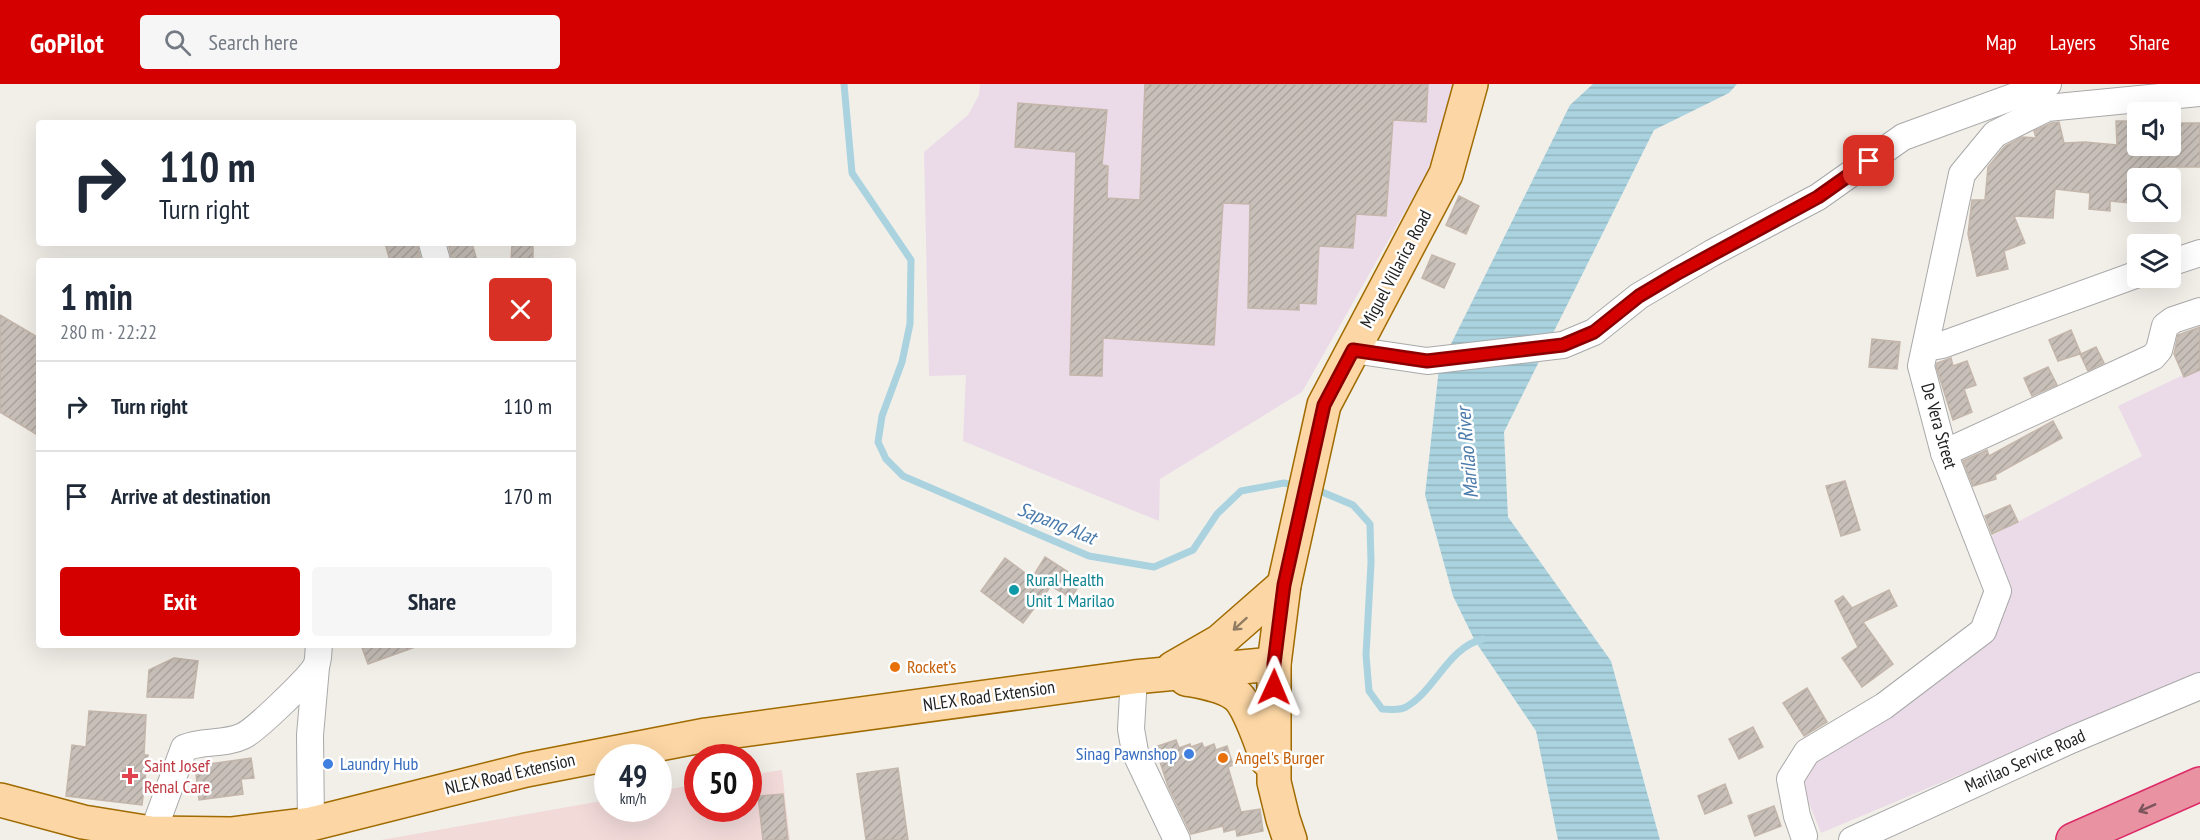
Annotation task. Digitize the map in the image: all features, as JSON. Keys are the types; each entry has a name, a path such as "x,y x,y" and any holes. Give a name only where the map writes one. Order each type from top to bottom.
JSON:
{"highway":[{"path":"2073,840 2200,784"}],"main road":[{"name":"Miguel Villarica Road","path":"1290,840 1274,782 1274,664 1284,585 1324,405 1446,174 1471,84"},
{"path":"1146,676 1182,664 1220,641 1284,585"},
{"name":"NLEX Road Extension","path":"0,800 83,822 151,836 231,834 311,824 526,770 705,735 1146,676 1274,664"},
{"path":"1146,676 1208,683 1237,695 1256,728 1274,782"}],"street":[{"path":"1353,350 1427,361 1563,345 1594,332 1639,296 1818,197 1903,137 2048,84"},
{"name":"De Vera Street","path":"1804,836 1790,779 1807,753 1884,706 1983,631 1998,591 1944,453 1922,366 1962,174 1995,134 2047,108 2200,93"},
{"path":"2181,259 2200,253"},
{"path":"1926,348 1942,345 2127,277"},
{"path":"1944,453 2153,357 2159,350 2165,326 2173,320 2200,310"},
{"path":"311,824 310,735 318,656"},
{"path":"151,836 184,748 194,744 221,742 245,735 261,722 318,656"},
{"path":"1146,676 1131,729 1135,752 1177,840"},
{"name":"Marilao Service Road","path":"1852,840 2071,740 2200,686"}],"shaded area":[{"path":"980,84 1465,84 1444,143 1302,392 1160,479 1159,521 963,441 966,375 929,376 924,152 968,115 979,95"},
{"path":"2200,367 2200,674 1821,833 1794,766 1985,636 1999,599 1980,542 2142,456 2118,406"},
{"path":"782,770 790,840 381,840 594,802 594,822 672,822 672,789 684,786 684,822 762,822 762,773"}],"water":[{"name":"Marilao River","path":"1593,84 1737,84 1729,93 1654,130 1504,432 1508,517 1611,661 1660,840 1558,840 1536,731 1475,641 1453,596 1425,495 1439,368 1570,105"}],"building":[{"path":"1145,84 1428,84 1426,122 1393,120 1386,216 1356,214 1353,248 1319,246 1316,304 1299,303 1299,310 1248,308 1250,204 1223,203 1214,345 1103,338 1102,376 1070,375 1076,152 1015,147 1018,103 1107,110 1102,165 1108,166 1107,198 1140,200"},
{"path":"2116,121 2127,121 2127,156 2181,156 2181,123 2200,123 2200,167 2127,168 2127,203 2110,201 2110,211 2089,209 2090,193 2055,189 2053,218 2014,216 2025,243 2004,251 2008,269 1977,276 1968,234 1972,200 1985,200 1988,167 2005,146 2022,137 2036,138 2034,131 2059,122 2064,143 2117,145"},
{"path":"1459,196 1479,206 1466,234 1446,225"},
{"path":"386,246 418,246 420,258 389,258"},
{"path":"449,246 473,246 476,258 451,258"},
{"path":"512,246 533,246 533,258 511,258"},
{"path":"1432,255 1455,264 1444,288 1422,278"},
{"path":"0,315 36,336 36,434 0,412"},
{"path":"2200,327 2200,370 2184,377 2174,354 2178,335"},
{"path":"2071,330 2081,354 2096,347 2104,363 2088,371 2080,354 2058,361 2049,340"},
{"path":"1872,339 1900,342 1897,369 1869,367"},
{"path":"1951,358 1953,366 1967,361 1976,385 1964,389 1972,412 1953,420 1936,366 1937,363"},
{"path":"2048,367 2057,385 2032,396 2024,378"},
{"path":"2053,421 2062,438 1995,475 1996,479 1973,486 1963,461 1987,450 1989,456"},
{"path":"1845,481 1860,530 1841,536 1826,486"},
{"path":"2010,505 2018,522 1992,534 1985,516"},
{"name":"Rural Health Unit 1 Marilao","path":"1045,557 1082,581 1071,598 1051,586 1023,623 981,591 1005,558 1032,578"},
{"path":"1889,590 1897,606 1863,622 1893,664 1862,687 1842,658 1858,647 1835,601 1843,596 1852,608"},
{"path":"362,648 412,648 368,664"},
{"path":"174,658 198,661 193,698 147,697 149,670"},
{"path":"1807,688 1827,722 1804,736 1783,703"},
{"path":"89,711 146,715 144,755 148,755 142,805 66,796 72,745 86,747"},
{"path":"1753,727 1763,747 1739,759 1729,739"},
{"path":"1176,740 1179,748 1202,743 1204,748 1214,744 1216,750 1227,746 1233,765 1228,767 1241,812 1260,809 1263,831 1237,836 1236,829 1224,832 1223,826 1191,834 1168,786 1155,747"},
{"path":"251,758 254,778 241,779 243,794 199,800 195,766"},
{"path":"898,768 908,840 866,840 857,774"},
{"path":"1725,784 1732,803 1705,814 1698,796"},
{"path":"783,794 788,840 763,840 762,796"},
{"path":"1774,806 1781,826 1755,836 1748,816"}],"waterway":[{"name":"Sapang Alat","path":"844,84 852,173 911,260 910,324 902,362 882,416 878,442 886,459 903,476 1089,556 1154,567 1193,550 1217,514 1241,491 1284,483 1298,486"},
{"name":"Sapang Alat","path":"1315,489 1353,505 1370,524 1371,563 1366,655 1369,691 1382,709 1406,707 1425,691 1460,651 1483,639"}],"place":[{"name":"Rural Health Unit 1 Marilao","path":"1014,590"},
{"name":"Rocket’s","path":"895,667"},
{"name":"Sinag Pawnshop","path":"1189,754"},
{"name":"Angel's Burger","path":"1223,758"},
{"name":"Laundry Hub","path":"328,764"},
{"name":"Saint Josef Renal Care","path":"130,776"}],"route":[{"path":"1274,687 1274,664 1284,585 1324,405 1353,350 1427,361 1563,345 1594,332 1639,296 1712,253 1818,197 1869,161"}]}
